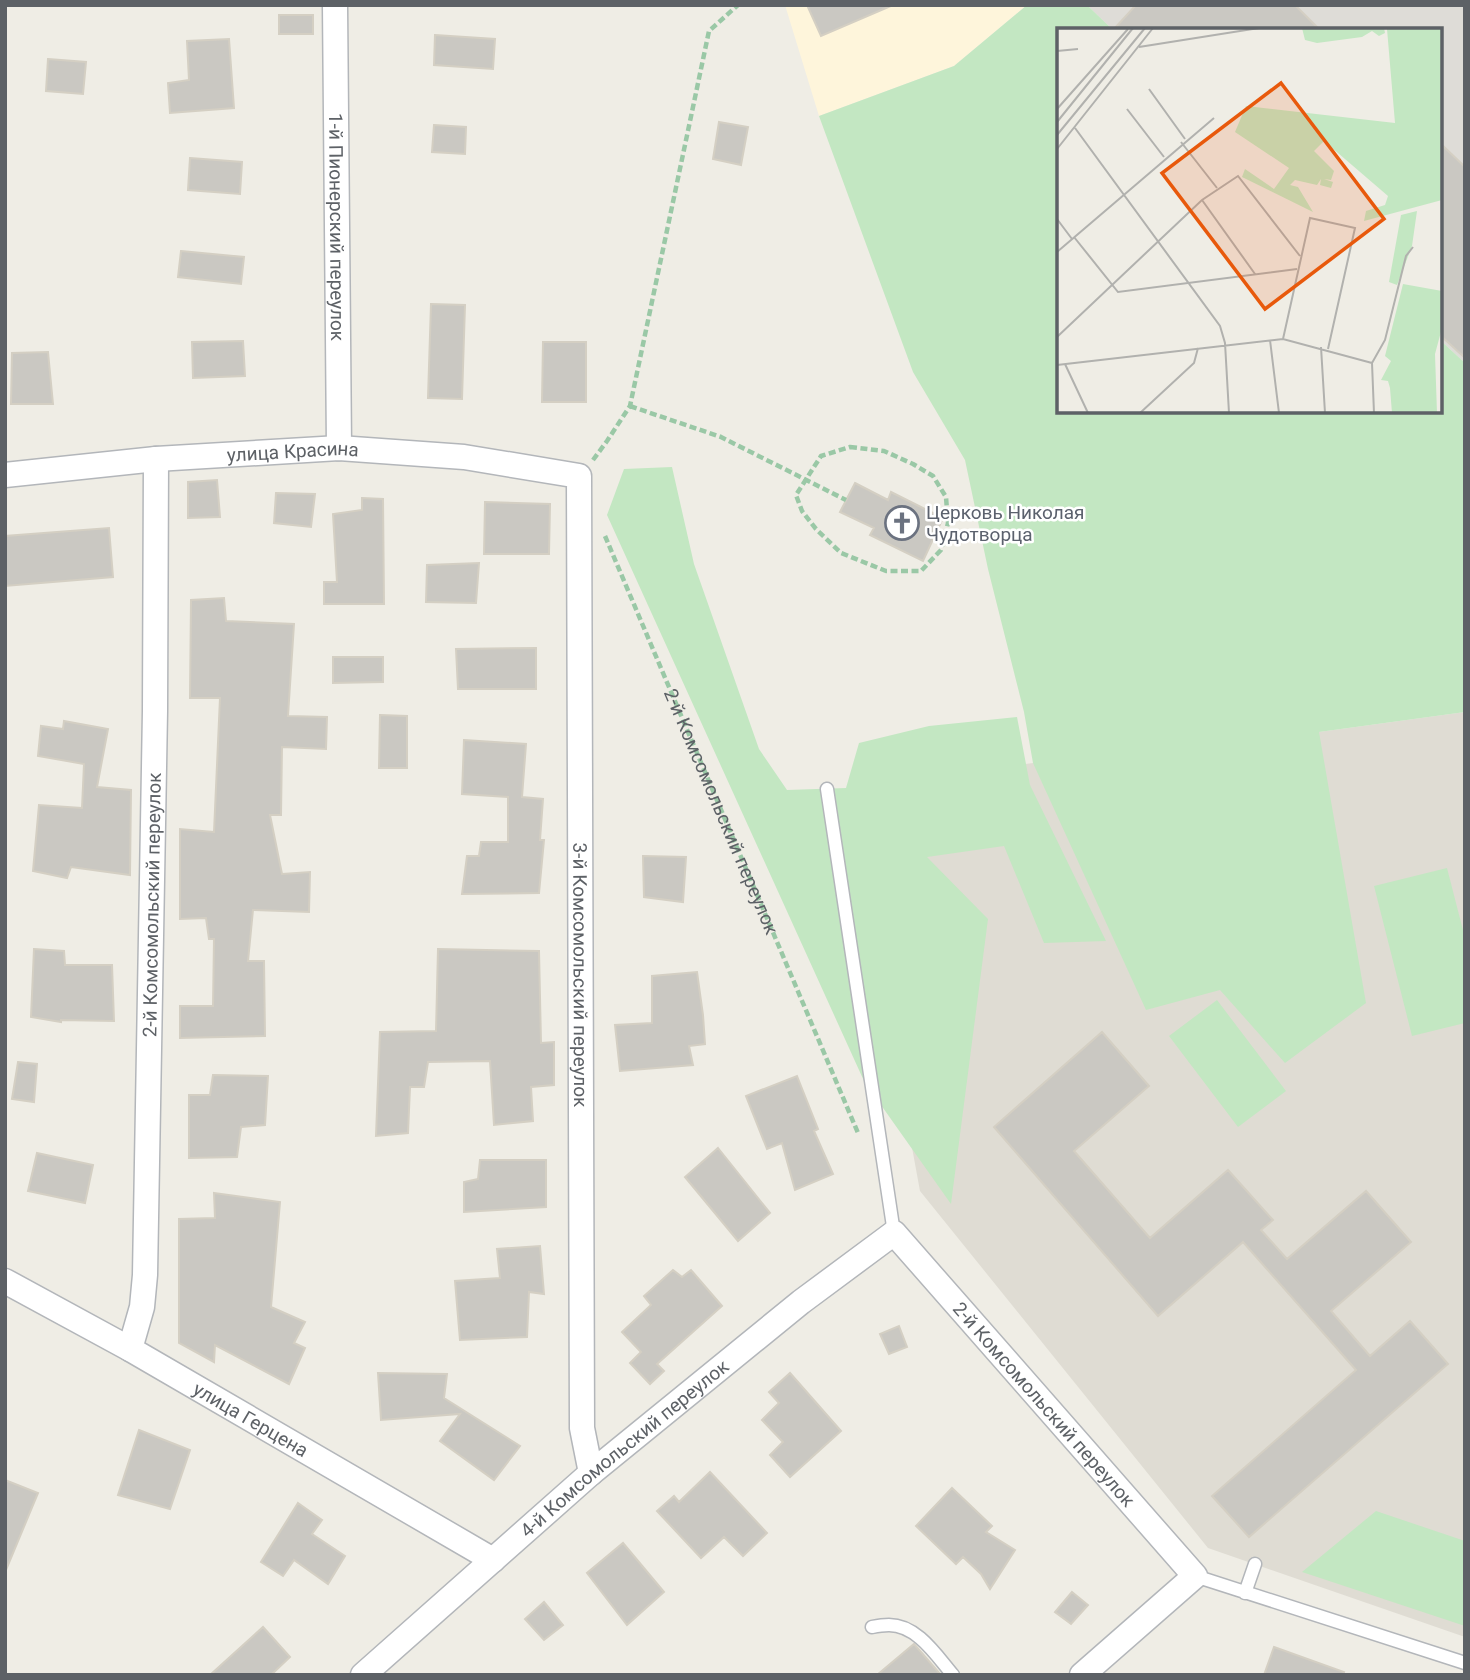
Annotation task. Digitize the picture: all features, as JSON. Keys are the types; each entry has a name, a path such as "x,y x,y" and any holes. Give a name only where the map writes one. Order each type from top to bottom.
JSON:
{"street":[{"name":"1-й Пионерский переулок","path":"335,5 339,448"},
{"name":"улица Красина","path":"5,475 156,459 339,448 464,457 579,476"},
{"name":"2-й Комсомольский переулок","path":"130,1349 142,1307 145,1275 155,725 156,459"},
{"name":"3-й Комсомольский переулок","path":"579,476 582,1427 592,1473"},
{"name":"2-й Комсомольский переулок","path":"894,1233 1195,1576"},
{"name":"4-й Комсомольский переулок","path":"363,1675 592,1473 801,1302 894,1233"},
{"name":"улица Герцена","path":"5,1281 130,1349 493,1560"},
{"path":"1082,1675 1195,1576"}],"lane":[{"path":"827,789 894,1233"},
{"path":"1245,1592 1255,1564"},
{"path":"1195,1576 1465,1663"},
{"path":"872,1627 890,1625 907,1629 923,1641 953,1675"}],"path":[{"path":"579,476 607,441 629,406 709,31 738,5"},
{"path":"629,406 721,437 846,500"},
{"path":"850,447 884,451 913,464 933,477 946,497 948,523 941,550 922,571 886,571 841,553 802,511 796,495 805,479 821,456 850,447"},
{"name":"2-й Комсомольский переулок","path":"601,527 859,1134"}],"shaded area":[{"path":"785,5 1027,5 954,66 819,116"},
{"path":"1087,5 1465,5 1465,363 1442,342 1442,28 1111,28"},
{"path":"1465,712 1465,1637 1208,1548 920,1191 846,788"}],"green space":[{"path":"1027,5 1087,5 1111,28 1057,28 1057,413 1442,413 1442,342 1465,363 1465,712 1319,732 1366,1003 1285,1063 1220,990 1146,1010 1033,763 1024,712 988,569 965,460 913,372 819,116 954,66"},
{"path":"672,467 694,564 759,749 787,790 846,788 859,743 929,726 1017,717 1030,785 1106,941 1044,943 1004,846 927,857 988,919 951,1204 864,1081 607,515 624,469"},
{"path":"1447,868 1465,938 1465,1023 1412,1036 1374,886"},
{"path":"1217,1000 1286,1091 1238,1127 1169,1036"},
{"path":"1376,1511 1465,1541 1465,1626 1302,1572"}],"building":[{"path":"807,5 893,5 821,36"},
{"path":"1136,5 1295,5 1318,28 1115,28"},
{"path":"279,15 313,15 313,34 279,34"},
{"path":"435,35 495,39 493,69 434,65"},
{"path":"229,39 234,108 170,113 168,83 189,80 187,41"},
{"path":"48,59 86,62 83,94 46,91"},
{"path":"719,122 748,127 741,165 713,159"},
{"path":"434,125 466,127 465,154 432,152"},
{"path":"1442,145 1465,167 1465,358 1442,337"},
{"path":"190,158 242,162 240,194 188,190"},
{"path":"181,251 244,257 241,284 178,277"},
{"path":"431,304 465,305 462,399 428,398"},
{"path":"243,341 245,376 193,378 192,342"},
{"path":"543,342 586,342 586,402 542,402"},
{"path":"48,352 53,404 11,404 12,353"},
{"path":"217,480 220,517 188,518 188,482"},
{"name":"Церковь Николая Чудотворца","path":"855,483 888,500 891,492 943,518 923,561 870,535 874,528 840,512"},
{"path":"276,493 315,494 311,527 274,523"},
{"path":"362,498 383,499 384,604 324,604 324,582 337,582 333,514 362,510"},
{"path":"485,502 550,504 549,554 484,554"},
{"path":"109,528 113,577 5,586 5,536"},
{"path":"479,563 476,603 426,602 427,565"},
{"path":"224,598 226,621 294,624 288,716 327,717 326,749 282,747 281,815 270,815 282,874 310,872 309,912 253,910 248,961 264,961 265,1036 180,1038 180,1006 213,1006 214,939 209,939 206,918 180,919 180,829 214,832 220,698 190,698 191,600"},
{"path":"536,648 536,689 458,689 456,649"},
{"path":"333,657 383,657 383,682 333,683"},
{"path":"380,715 407,716 407,768 379,768"},
{"path":"64,721 108,729 97,787 131,790 130,875 71,867 67,878 33,871 39,805 82,808 84,764 38,756 41,726 63,729"},
{"path":"464,740 526,744 522,797 543,799 540,840 544,840 539,893 462,894 467,856 479,856 481,842 508,842 508,797 462,794"},
{"path":"643,856 686,857 683,902 644,897"},
{"path":"34,949 64,951 65,965 112,965 114,1021 61,1022 31,1017"},
{"path":"438,949 539,951 541,1043 554,1042 554,1085 531,1087 533,1121 494,1125 490,1061 428,1062 424,1087 410,1087 408,1133 376,1136 380,1032 436,1031"},
{"path":"697,972 705,1044 689,1046 693,1065 620,1071 615,1025 652,1023 652,976"},
{"path":"1102,1032 1149,1086 1074,1151 1150,1238 1228,1170 1273,1220 1261,1230 1287,1259 1366,1191 1411,1242 1331,1311 1370,1356 1410,1321 1448,1364 1249,1537 1212,1496 1356,1370 1243,1242 1158,1316 994,1127"},
{"path":"18,1062 37,1064 34,1102 12,1099"},
{"path":"213,1075 268,1076 265,1125 241,1127 237,1157 189,1158 189,1095 210,1095"},
{"path":"797,1076 818,1129 814,1131 833,1174 795,1190 782,1143 767,1149 746,1096"},
{"path":"718,1148 770,1213 738,1241 685,1177"},
{"path":"37,1153 93,1165 85,1203 28,1191"},
{"path":"480,1160 546,1160 546,1207 464,1212 464,1182 478,1179"},
{"path":"214,1193 280,1202 271,1307 305,1322 294,1343 305,1348 289,1384 215,1345 214,1362 179,1343 179,1219 215,1218"},
{"path":"540,1246 544,1294 529,1292 527,1337 460,1340 455,1281 500,1278 497,1249"},
{"path":"673,1270 682,1277 691,1270 722,1306 657,1364 664,1371 650,1384 630,1363 641,1352 622,1332 651,1305 644,1296"},
{"path":"899,1326 907,1347 889,1354 880,1334"},
{"path":"378,1373 447,1374 444,1398 520,1446 494,1480 440,1441 460,1414 381,1420"},
{"path":"790,1373 841,1431 790,1477 770,1455 783,1442 762,1420 779,1403 769,1392"},
{"path":"139,1430 190,1450 170,1509 118,1495"},
{"path":"710,1472 767,1533 743,1556 724,1537 701,1558 657,1511 674,1496 679,1502"},
{"path":"5,1480 38,1493 6,1570 5,1570"},
{"path":"952,1488 992,1526 986,1532 1015,1550 990,1589 981,1574 963,1557 956,1564 916,1526"},
{"path":"298,1503 322,1520 312,1534 345,1556 328,1584 294,1560 283,1576 261,1562"},
{"path":"623,1543 664,1592 627,1625 587,1573"},
{"path":"1072,1592 1088,1605 1071,1624 1055,1612"},
{"path":"544,1602 563,1625 544,1640 525,1619"},
{"path":"263,1627 290,1657 271,1675 210,1675"},
{"path":"914,1644 941,1675 877,1675"},
{"path":"1274,1647 1344,1672 1343,1675 1264,1675"}],"place":[{"name":"Церковь Николая Чудотворца","path":"902,523"}]}
